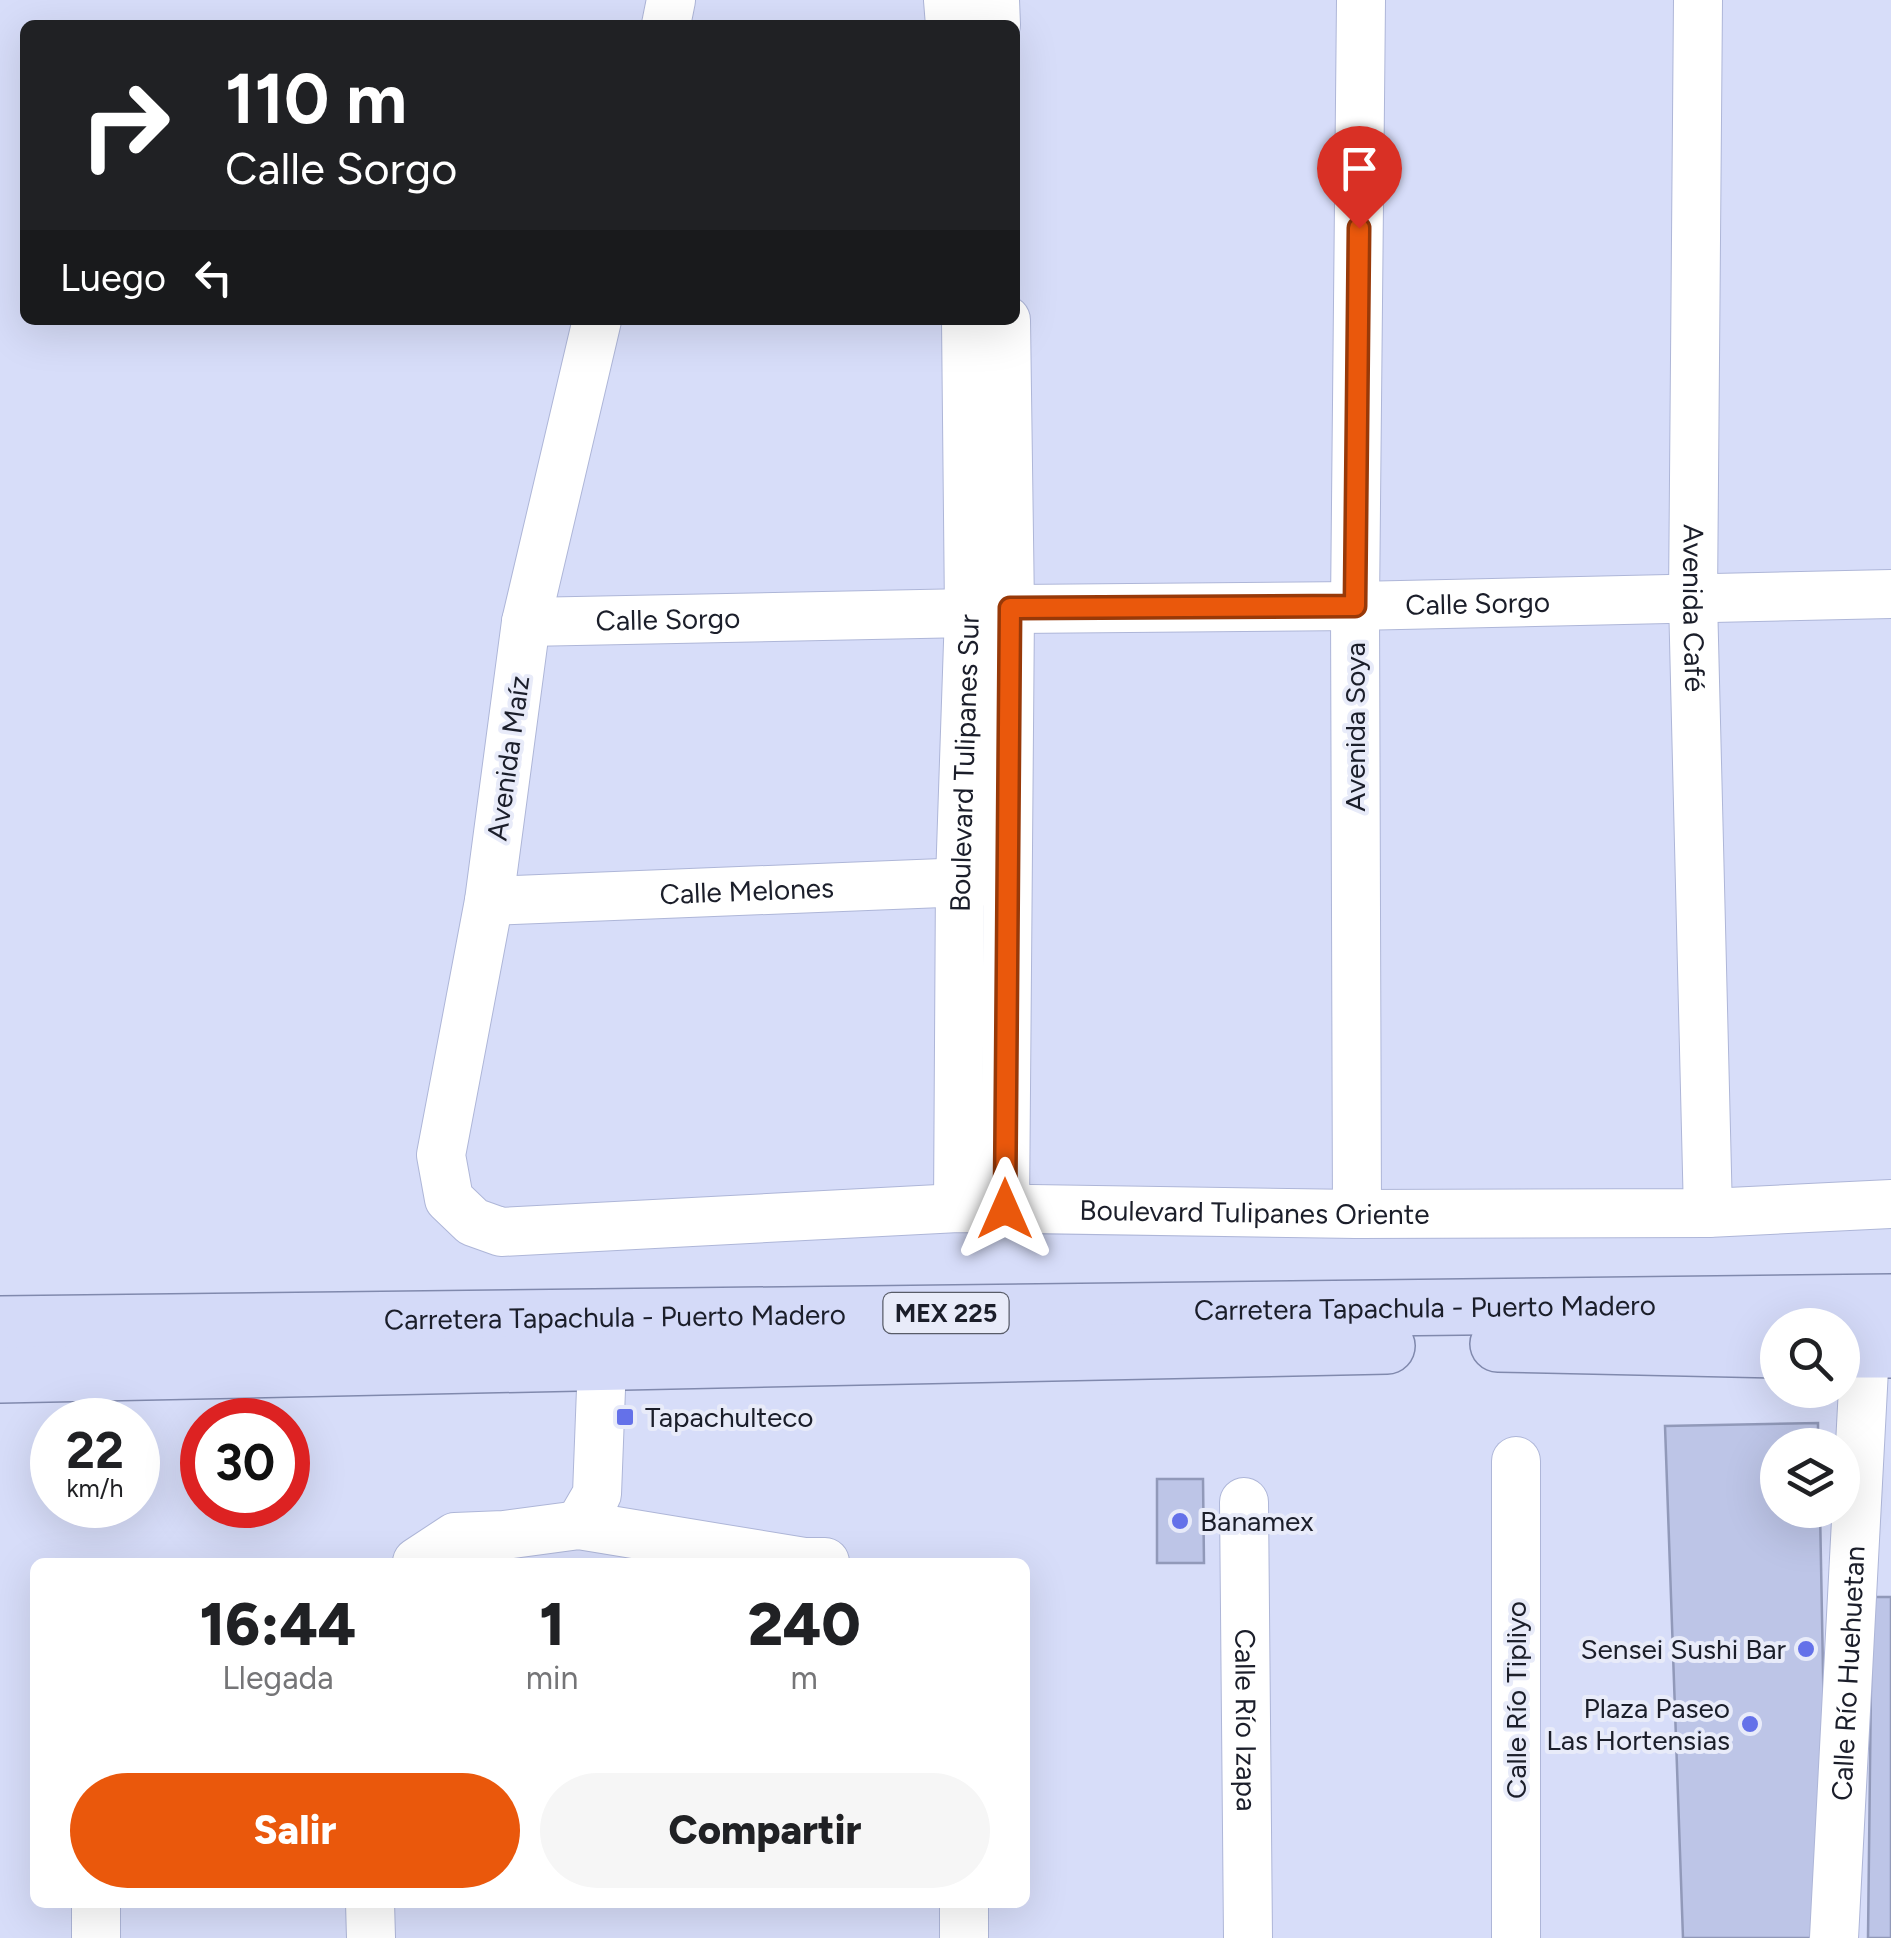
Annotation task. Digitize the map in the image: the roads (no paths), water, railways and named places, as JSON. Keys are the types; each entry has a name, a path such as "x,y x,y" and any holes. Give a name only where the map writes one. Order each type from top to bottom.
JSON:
{"main road":[{"name":"Carretera Tapachula - Puerto Madero","path":"0,1375 601,1340 1891,1302"},
{"name":"Carretera Tapachula - Puerto Madero","path":"0,1324 601,1340 1542,1344 1760,1350"}],"street":[{"name":"Avenida Soya","path":"1357,1214 1355,606 1362,0"},
{"name":"Avenida Café","path":"1698,0 1694,600 1708,1213"},
{"name":"Avenida Maíz","path":"449,1199 441,1155 489,901 526,622 596,325"},
{"name":"Boulevard Tulipanes Sur","path":"966,325 990,611"},
{"name":"Boulevard Tulipanes Sur","path":"958,1208 983,881 990,611 1006,325"},
{"name":"Calle Sorgo","path":"526,622 1891,594"},
{"name":"Boulevard Tulipanes Sur","path":"983,881 1005,1209"},
{"name":"Calle Melones","path":"489,901 983,881"},
{"name":"Boulevard Tulipanes Oriente","path":"449,1199 474,1222 501,1232 958,1208 1357,1214 1708,1213 1891,1204"},
{"path":"579,1524 597,1494 601,1340"},
{"name":"Calle Río Huehuetan","path":"1834,1938 1866,1350"},
{"name":"Calle Río Tipliyo","path":"1516,1461 1516,1938"},
{"name":"Calle Río Izapa","path":"1244,1502 1248,1938"},
{"path":"424,1558 454,1537 504,1535 579,1524 780,1558"},
{"path":"96,1908 96,1938"},
{"path":"370,1908 371,1938"},
{"path":"964,1908 964,1938"}],"place":[{"name":"Tapachulteco","path":"625,1417"},
{"name":"Banamex","path":"1180,1521"},
{"name":"Sensei Sushi Bar","path":"1806,1649"},
{"name":"Plaza Paseo Las Hortensias","path":"1750,1724"}]}
